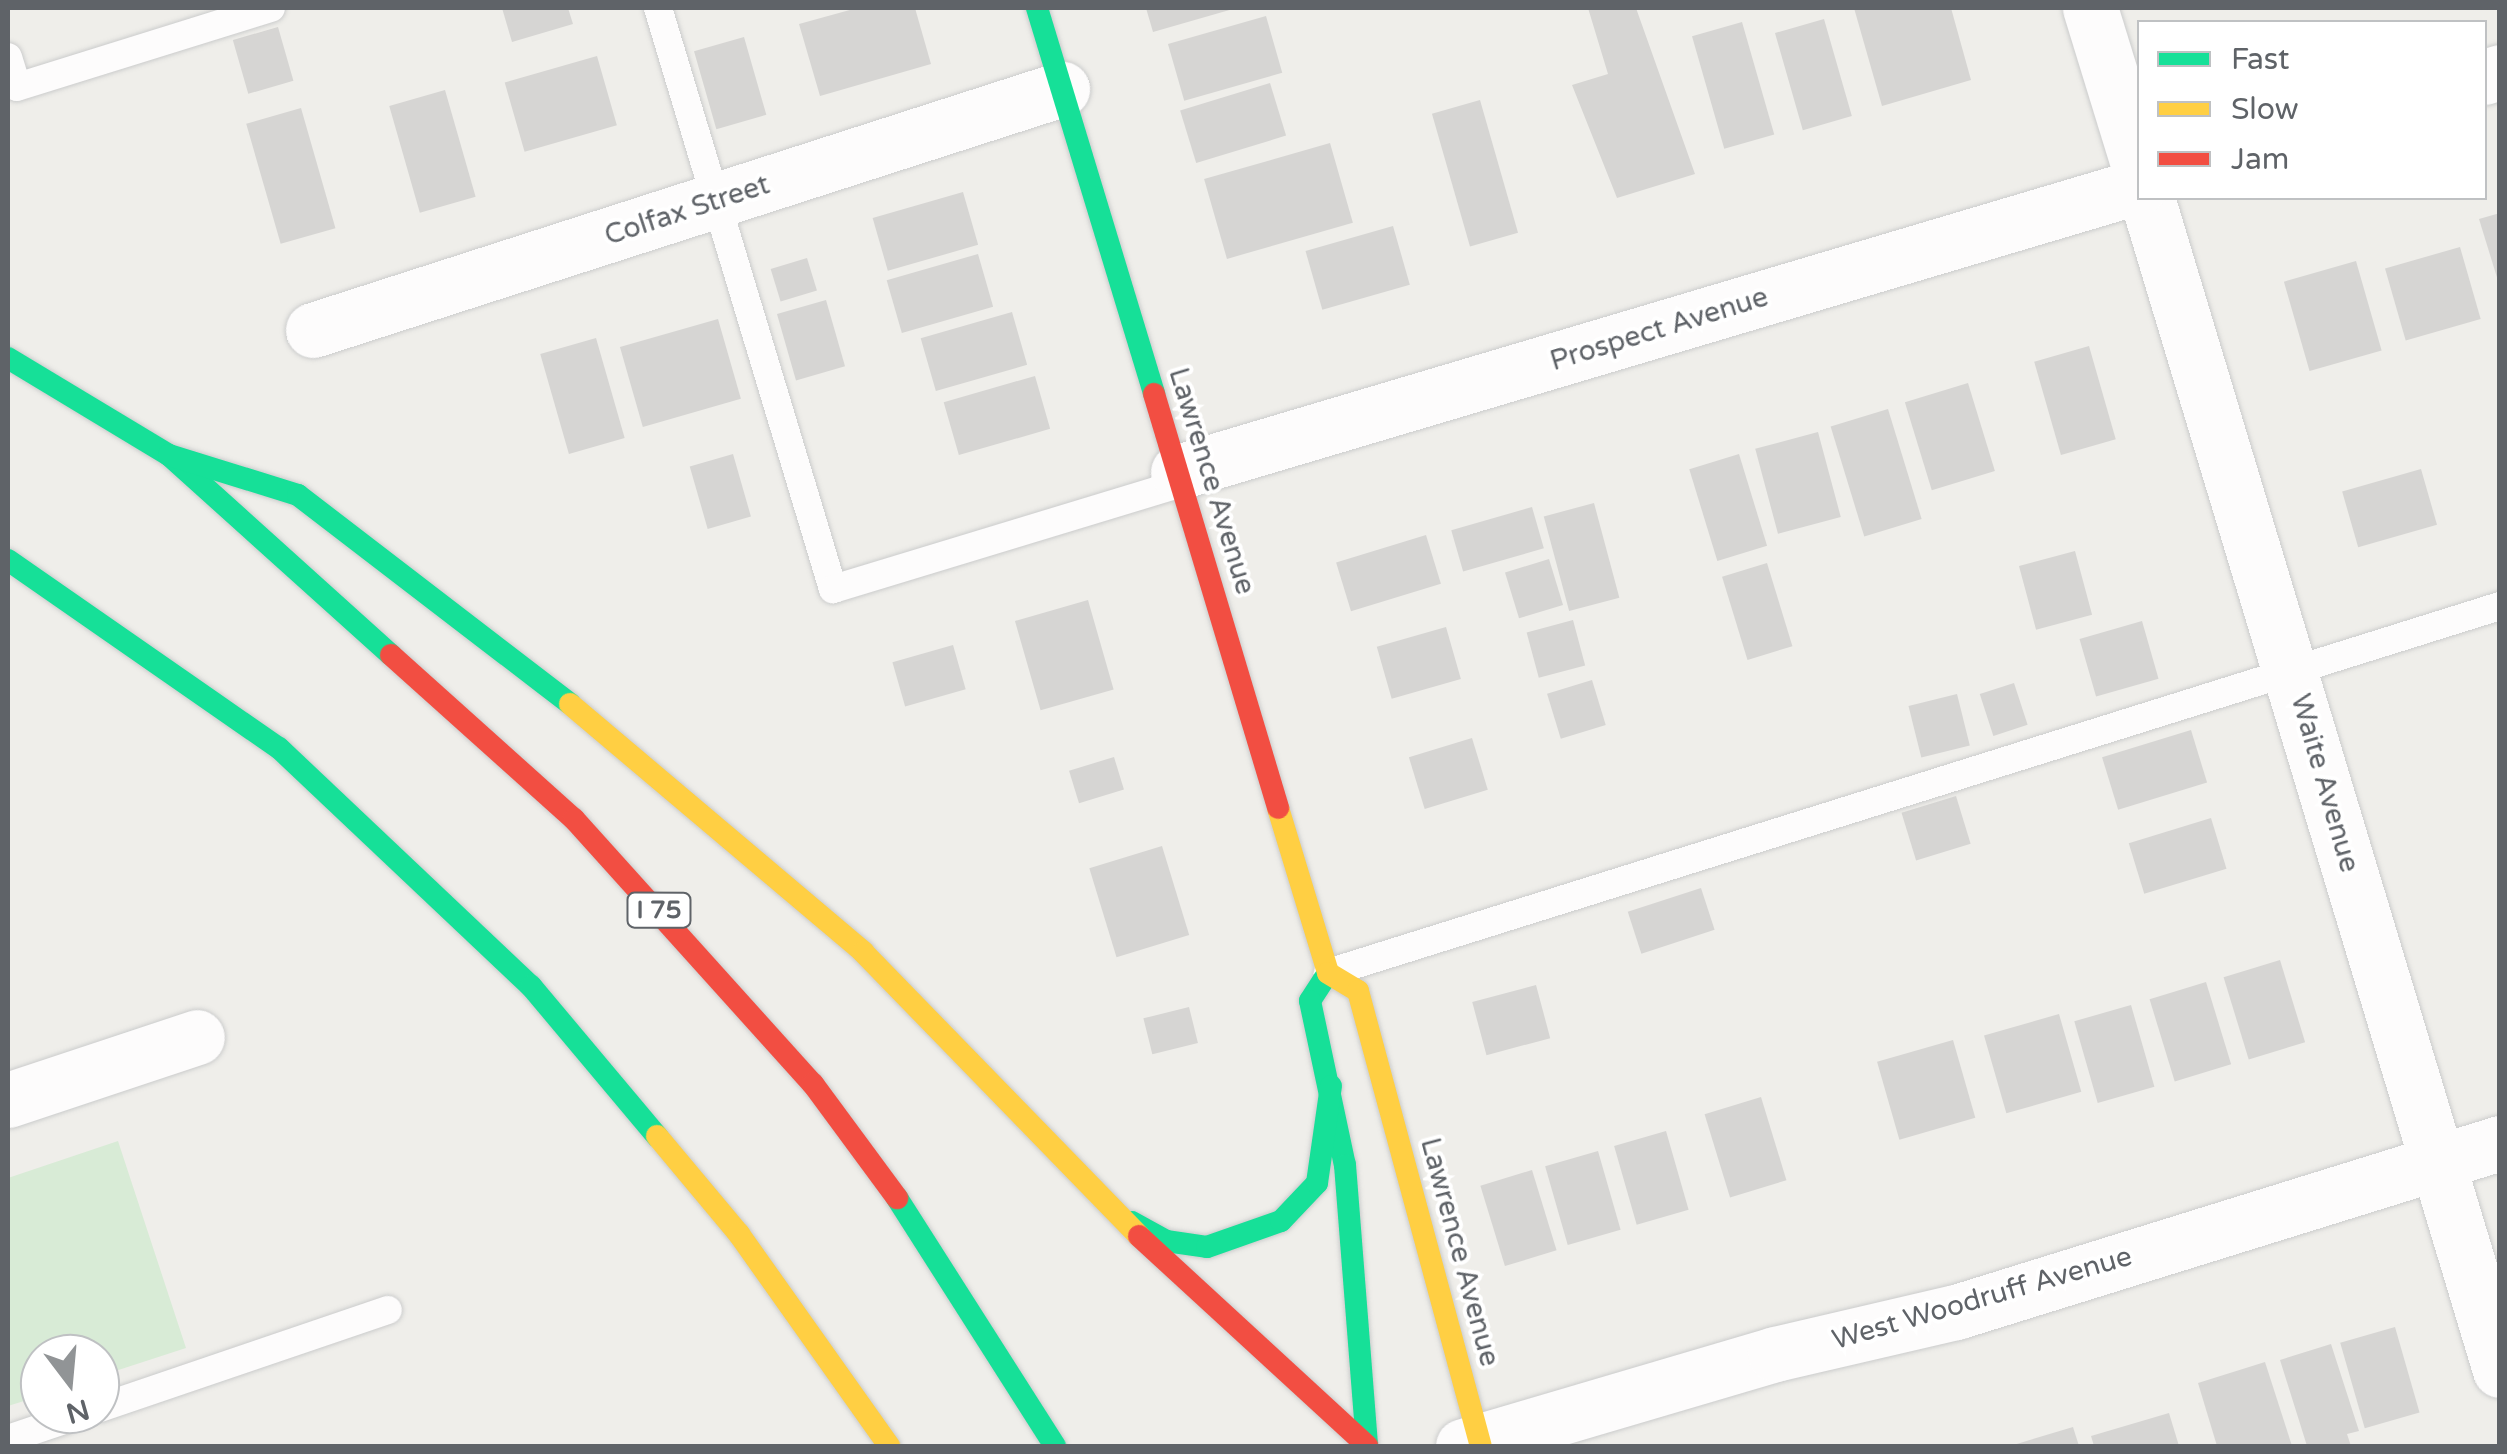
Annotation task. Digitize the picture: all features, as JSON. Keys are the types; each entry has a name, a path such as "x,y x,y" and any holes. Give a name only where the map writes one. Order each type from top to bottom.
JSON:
{"main road":[{"name":"Lawrence Avenue","path":"1037,8 1328,973 1358,990 1474,1445"},
{"name":"I 75","path":"8,358 169,454 491,738 667,918 813,1084 917,1226 1055,1446"},
{"path":"169,454 298,495 531,671 863,952 1206,1306 1367,1446"},
{"path":"8,560 279,748 531,986 739,1234 889,1446"},
{"path":"1328,973 1310,1001 1331,1086 1363,1328 1367,1446"},
{"path":"1109,1206 1146,1232 1189,1246 1233,1244 1267,1231 1317,1183 1331,1086"}],"street":[{"path":"2090,8 2137,162"},
{"name":"Colfax Street","path":"313,330 1062,89"},
{"name":"Prospect Avenue","path":"1180,478 2137,187"},
{"name":"Waite Avenue","path":"2149,200 2500,1370"},
{"path":"8,1100 197,1038"},
{"name":"West Woodruff Avenue","path":"1474,1445 1776,1354 1956,1312 2500,1143"}],"lane":[{"path":"8,58 16,87 271,8"},
{"path":"658,8 833,589 1180,478"},
{"path":"1328,973 2500,606"},
{"path":"120,1401 388,1310"}],"green space":[{"path":"118,1141 186,1348 120,1369 120,1334 20,1334 20,1402 8,1406 8,1178"}],"building":[{"path":"502,8 568,8 573,24 512,42"},
{"path":"857,8 915,8 931,64 820,96 799,24"},
{"path":"1146,8 1233,8 1233,9 1153,32"},
{"path":"1588,8 1636,8 1695,174 1617,198 1572,85 1608,74"},
{"path":"1854,8 1951,8 1971,80 1882,106"},
{"path":"1266,16 1282,73 1184,101 1168,44"},
{"path":"1824,19 1852,116 1803,130 1775,33"},
{"path":"1742,22 1774,134 1724,149 1692,36"},
{"path":"278,27 293,81 248,94 233,40"},
{"path":"744,37 766,115 716,129 694,51"},
{"path":"597,56 617,125 525,152 505,82"},
{"path":"1270,83 1286,136 1196,163 1180,110"},
{"path":"445,90 476,197 420,213 389,106"},
{"path":"1480,100 1518,233 1470,246 1432,114"},
{"path":"301,108 335,228 281,244 246,124"},
{"path":"1330,143 1353,223 1227,259 1204,179"},
{"path":"963,192 978,245 888,271 873,218"},
{"path":"2500,213 2500,284 2499,284 2479,219"},
{"path":"1393,226 1410,285 1322,310 1306,251"},
{"path":"2460,247 2481,319 2406,341 2385,268"},
{"path":"978,254 993,307 902,333 887,280"},
{"path":"807,258 817,291 781,302 771,269"},
{"path":"2356,261 2382,350 2310,371 2284,282"},
{"path":"826,300 845,366 796,380 777,314"},
{"path":"1012,312 1027,365 936,391 921,338"},
{"path":"718,319 741,399 643,427 620,347"},
{"path":"596,338 625,438 569,454 540,354"},
{"path":"2089,346 2116,439 2061,455 2034,362"},
{"path":"1035,376 1050,429 959,455 944,402"},
{"path":"1968,383 1995,471 1932,490 1905,402"},
{"path":"1888,409 1922,519 1864,537 1831,427"},
{"path":"1818,432 1841,517 1778,534 1755,449"},
{"path":"733,454 751,516 708,529 690,466"},
{"path":"1739,454 1767,546 1717,561 1689,469"},
{"path":"2421,469 2437,525 2358,547 2342,492"},
{"path":"1594,503 1619,598 1569,611 1544,516"},
{"path":"1532,507 1544,548 1463,571 1451,530"},
{"path":"1426,535 1441,584 1351,611 1336,562"},
{"path":"2075,551 2092,615 2036,630 2019,566"},
{"path":"1549,559 1563,605 1519,618 1505,572"},
{"path":"1767,563 1792,646 1747,660 1722,577"},
{"path":"1088,600 1114,689 1041,710 1015,621"},
{"path":"1573,620 1585,665 1539,678 1527,632"},
{"path":"2142,621 2159,679 2096,697 2080,639"},
{"path":"1446,627 1461,679 1392,699 1377,647"},
{"path":"953,645 966,689 905,707 892,662"},
{"path":"1592,680 1606,725 1561,739 1547,694"},
{"path":"2014,683 2028,725 1993,736 1980,694"},
{"path":"1957,694 1970,745 1921,758 1908,706"},
{"path":"2191,730 2207,783 2118,810 2102,757"},
{"path":"1472,738 1488,790 1425,809 1409,757"},
{"path":"1114,757 1124,790 1079,803 1069,771"},
{"path":"1956,796 1971,844 1916,860 1901,813"},
{"path":"2211,818 2226,869 2144,894 2129,843"},
{"path":"1162,846 1189,935 1117,957 1089,868"},
{"path":"1701,888 1715,930 1641,954 1628,912"},
{"path":"2280,960 2305,1042 2249,1059 2224,977"},
{"path":"2206,982 2231,1064 2175,1081 2150,999"},
{"path":"1536,985 1550,1038 1486,1055 1472,1002"},
{"path":"2131,1005 2154,1087 2098,1103 2074,1021"},
{"path":"1189,1007 1198,1043 1152,1054 1143,1018"},
{"path":"2059,1014 2081,1092 2006,1113 1984,1035"},
{"path":"1953,1040 1975,1118 1899,1140 1877,1062"},
{"path":"1761,1097 1786,1180 1730,1197 1705,1114"},
{"path":"1666,1131 1689,1210 1637,1225 1614,1146"},
{"path":"1598,1151 1621,1230 1568,1245 1545,1166"},
{"path":"1532,1170 1557,1250 1505,1266 1480,1186"},
{"path":"2395,1327 2420,1413 2365,1428 2340,1343"},
{"path":"2331,1344 2359,1431 2347,1434 2351,1446 2307,1446 2280,1360"},
{"path":"2265,1362 2292,1446 2217,1446 2198,1383"},
{"path":"2169,1413 2179,1446 2094,1446 2091,1436"},
{"path":"2073,1427 2079,1446 2010,1446"}],"traffic: fast":[{"path":"1037,8 1154,394"},
{"path":"8,358 169,455 391,655"},
{"path":"169,455 298,495 570,704"},
{"path":"8,560 279,748 531,986 657,1136"},
{"path":"1328,973 1310,1001 1345,1165 1367,1446"},
{"path":"1132,1222 1166,1241 1207,1247 1281,1221 1317,1183 1331,1086"},
{"path":"897,1198 1055,1446"}],"traffic: slow":[{"path":"570,704 863,952 1139,1236"},
{"path":"1278,808 1328,973 1358,991 1481,1446"},
{"path":"657,1136 739,1234 889,1446"}],"traffic: jam":[{"path":"1154,394 1278,808"},
{"path":"391,655 574,819 813,1084 897,1198"},
{"path":"1139,1236 1367,1446"}]}
